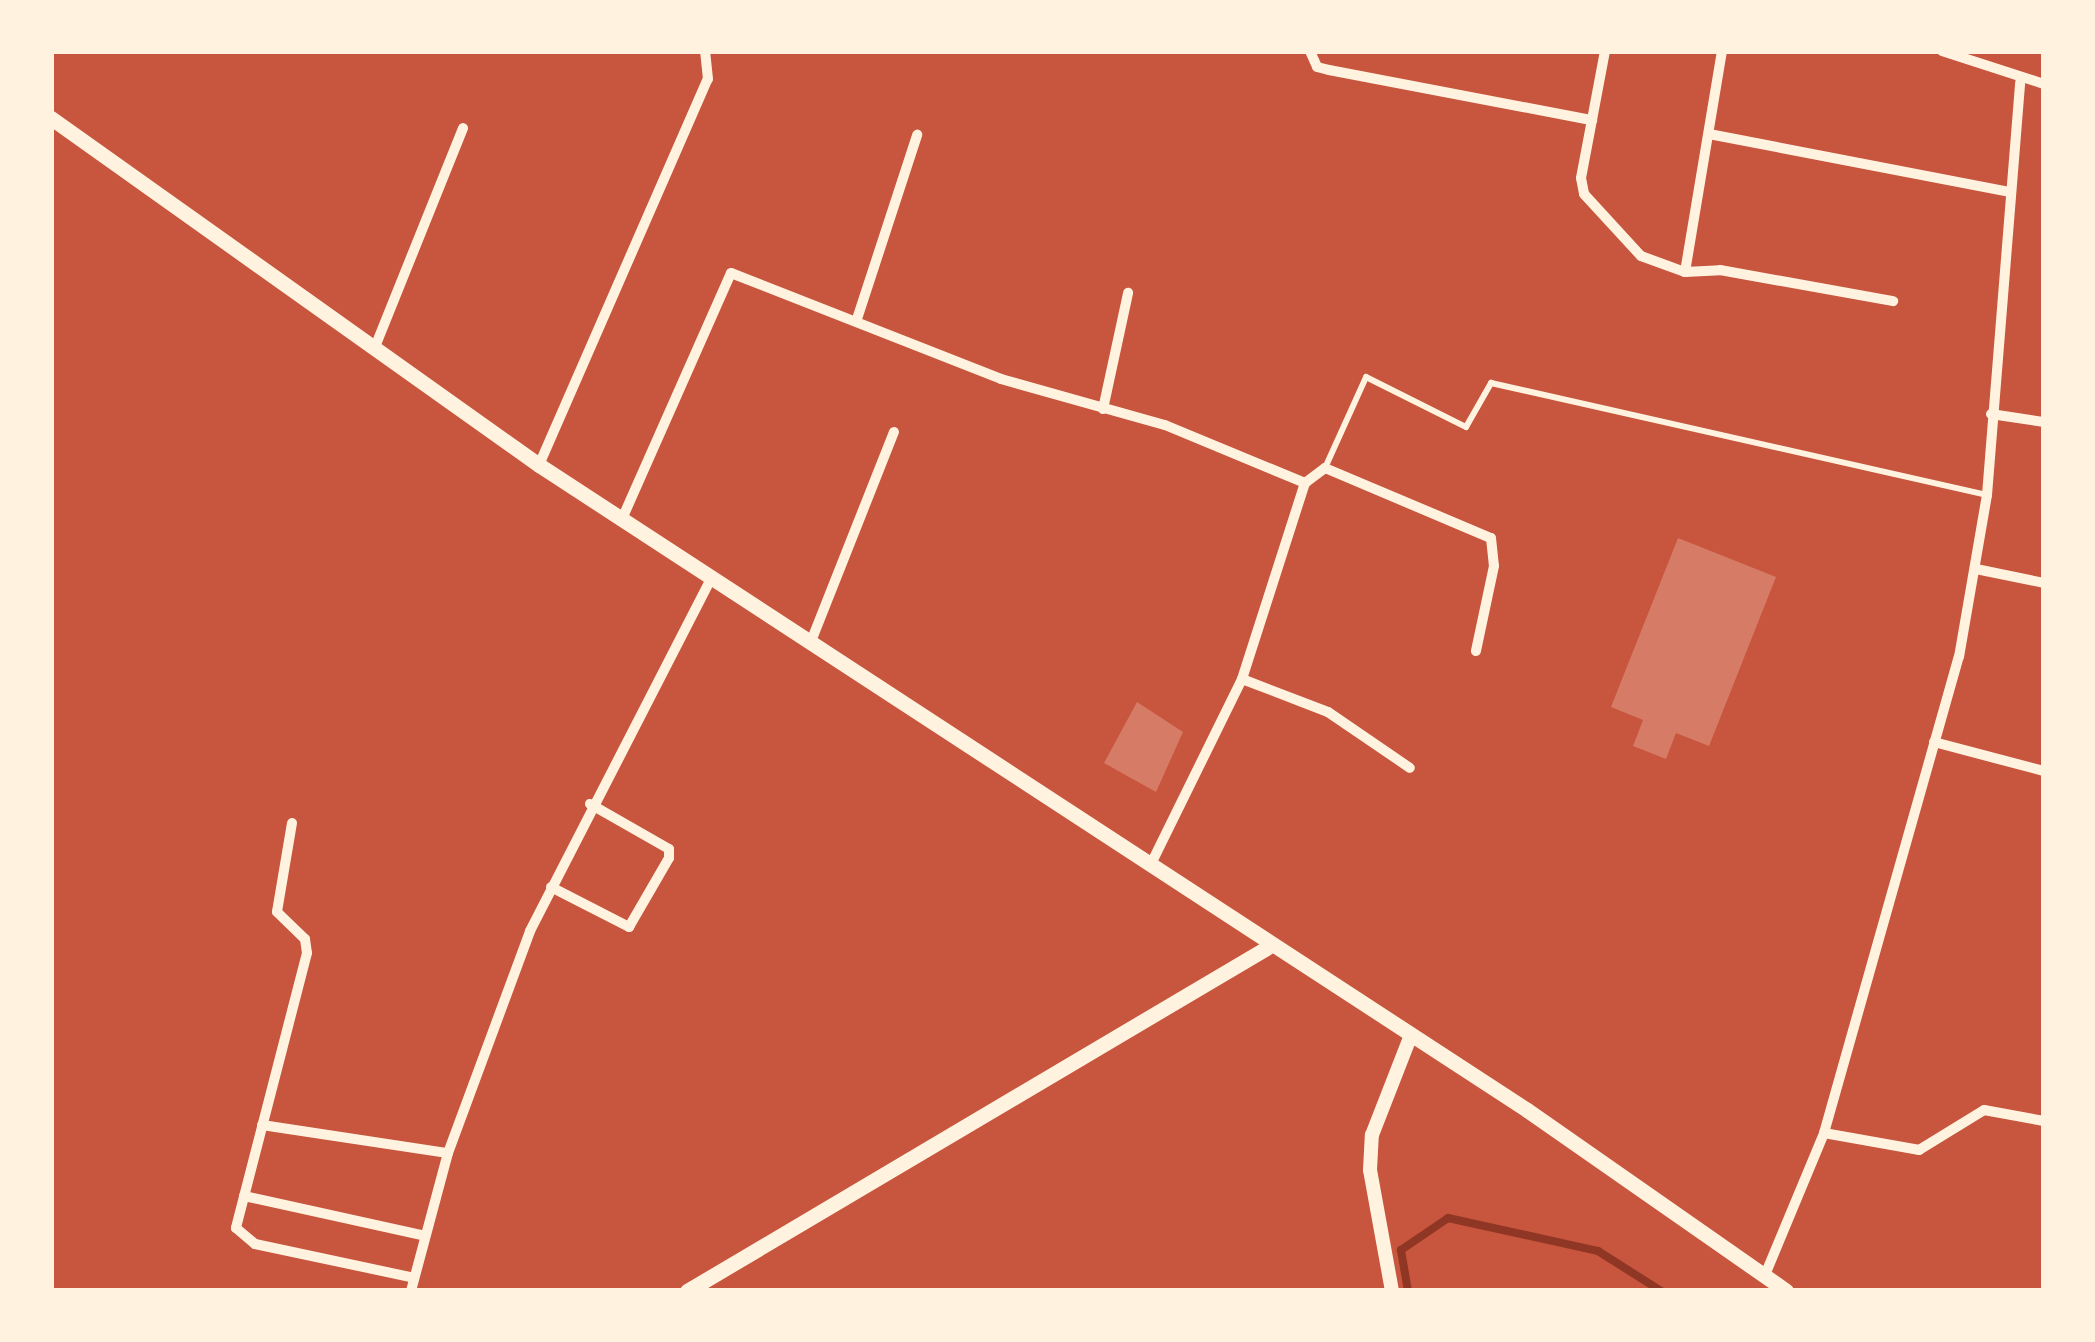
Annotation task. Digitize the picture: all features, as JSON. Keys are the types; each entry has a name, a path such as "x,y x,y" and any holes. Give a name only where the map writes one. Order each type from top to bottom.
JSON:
{"main road":[{"path":"51,118 539,465 1409,1040 1527,1110 1786,1291"},
{"path":"687,1291 1268,946"}],"street":[{"path":"539,465 700,100 705,51"},
{"path":"1310,51 1317,67 1329,70 1592,120"},
{"path":"1605,51 1584,194 1641,256 1685,272 1720,270 1893,301"},
{"path":"1685,272 1722,51"},
{"path":"1942,51 1976,54 2020,82 2044,84"},
{"path":"1765,1275 1824,1132 1934,742 1976,569 1987,495 2020,82"},
{"path":"375,347 463,128"},
{"path":"1709,134 2010,192"},
{"path":"857,320 917,135"},
{"path":"622,519 731,273 1001,379 1103,409 1305,483"},
{"path":"1103,409 1128,293"},
{"path":"1990,414 2044,422"},
{"path":"810,644 894,432"},
{"path":"1150,866 1242,679 1305,483 1325,468 1491,538 1494,566 1476,650"},
{"path":"1976,569 2044,583"},
{"path":"411,1291 410,1276 448,1153 551,887 590,804 711,579"},
{"path":"1242,679 1328,712 1410,768"},
{"path":"1934,742 2044,771"},
{"path":"551,887 629,927 669,858 669,849 590,804"},
{"path":"292,823 277,912 305,939 307,953 236,1228 242,1239 410,1276"},
{"path":"1392,1291 1372,1189 1372,1135 1409,1040"},
{"path":"1824,1132 1919,1150 1984,1110 2044,1121"},
{"path":"262,1125 448,1153"},
{"path":"244,1196 421,1235"}],"lane":[{"path":"1325,468 1366,376 1466,427 1491,383 1987,495"}],"building":[{"path":"1678,538 1776,577 1709,746 1676,733 1666,759 1633,746 1643,720 1611,707"},
{"path":"1137,702 1183,732 1156,792 1104,763"}],"waterway":[{"path":"1408,1291 1401,1250 1448,1218 1598,1251 1661,1291"}]}
